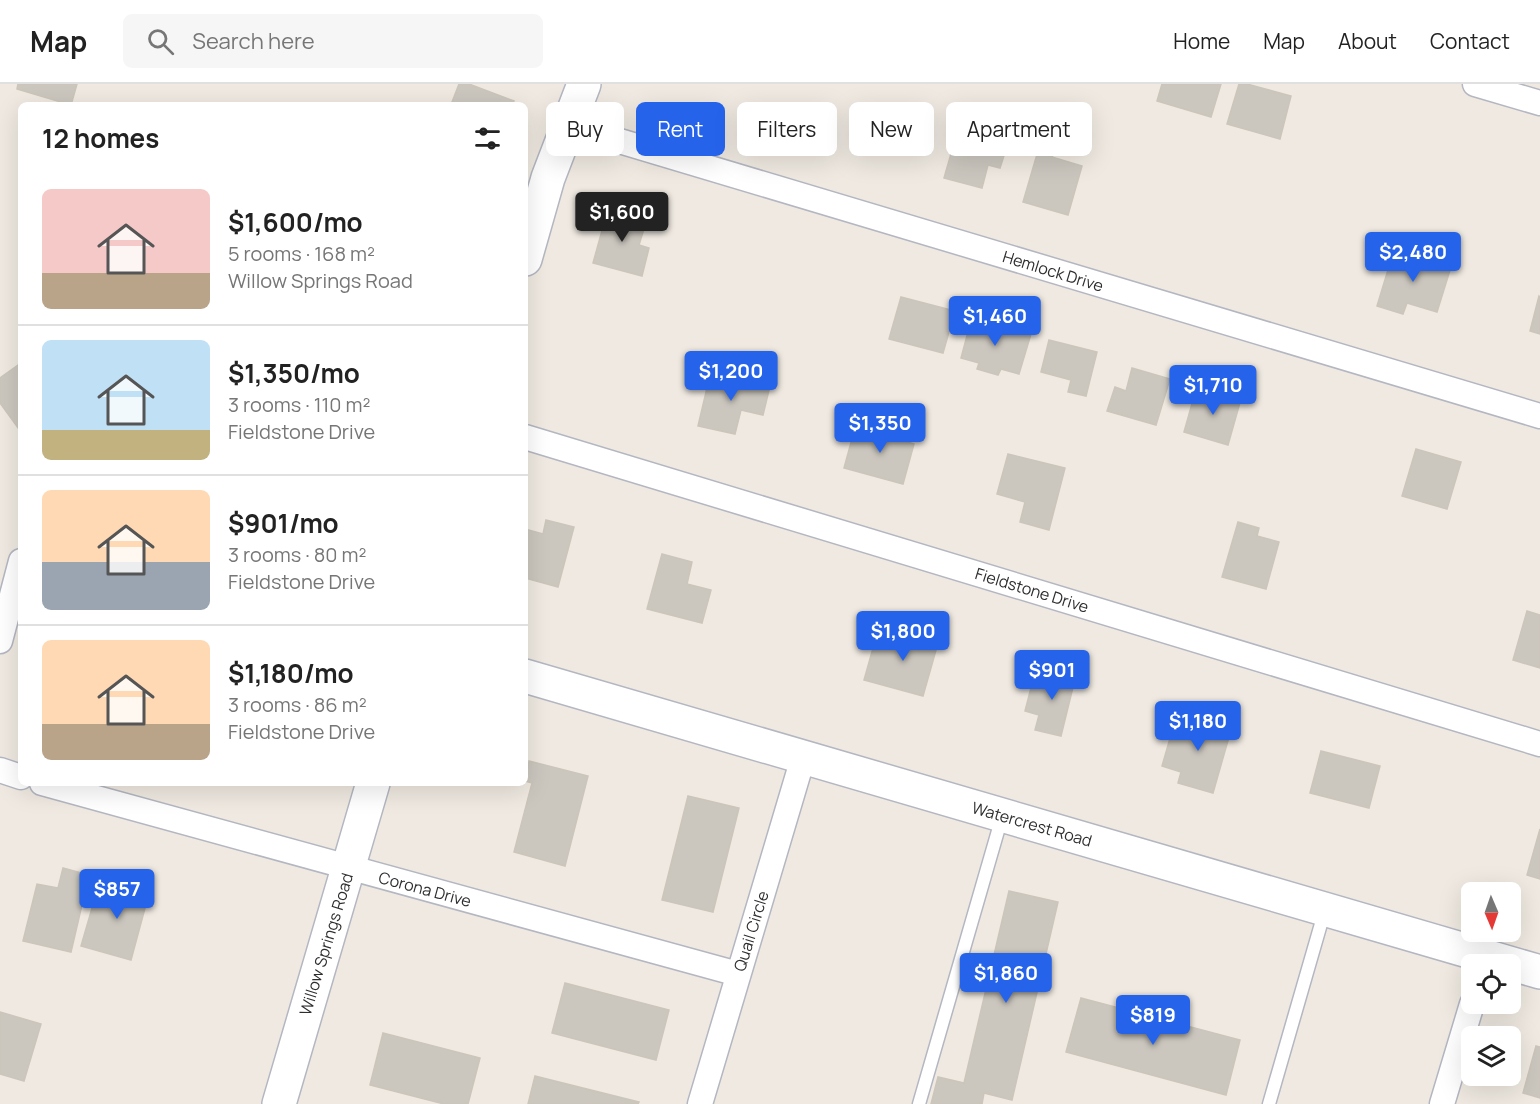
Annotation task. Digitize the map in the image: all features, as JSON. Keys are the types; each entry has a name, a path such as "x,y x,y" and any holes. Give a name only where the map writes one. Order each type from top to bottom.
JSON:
{"street":[{"path":"576,102 584,84"},
{"path":"1475,84 1540,103"},
{"name":"Hemlock Drive","path":"624,142 1540,416"},
{"path":"528,248 555,156"},
{"name":"Fieldstone Drive","path":"528,438 1540,744"},
{"path":"0,641 18,572"},
{"name":"Watercrest Road","path":"528,677 1325,909 1466,954"},
{"name":"Quail Circle","path":"700,1104 803,758"},
{"path":"0,770 18,776"},
{"name":"Corona Drive","path":"53,786 738,974"},
{"name":"Willow Springs Road","path":"279,1104 372,786"},
{"name":"Watercrest Road","path":"1521,968 1540,972"},
{"path":"1442,1104 1469,1014"}],"lane":[{"path":"919,1104 1003,816"},
{"path":"1269,1104 1325,909"}],"building":[{"path":"18,84 77,84 72,102 61,102 17,89"},
{"path":"459,84 469,84 514,101 514,102 452,102"},
{"path":"1162,84 1221,84 1211,117 1157,101"},
{"path":"1239,84 1291,96 1280,139 1227,124"},
{"path":"950,156 1004,156 1000,168 988,165 982,188 944,178"},
{"path":"1036,156 1052,156 1082,166 1068,215 1023,202"},
{"path":"608,209 647,219 639,245 649,248 642,276 593,263"},
{"path":"1394,250 1451,267 1437,312 1407,303 1403,314 1377,306"},
{"path":"901,297 955,311 943,353 889,339"},
{"path":"1540,297 1540,334 1530,331"},
{"path":"972,317 1031,334 1019,374 1001,369 998,375 977,369 979,363 961,358"},
{"path":"1049,340 1097,352 1086,396 1068,392 1071,380 1041,372"},
{"path":"18,365 18,428 0,403 0,378"},
{"path":"1132,368 1170,379 1156,425 1107,411 1115,387 1126,391"},
{"path":"711,371 770,386 763,415 741,410 735,434 698,426"},
{"path":"1197,386 1241,399 1228,445 1184,432"},
{"path":"880,424 898,429 895,438 914,444 903,484 844,468 855,428 877,434"},
{"path":"1416,449 1461,462 1447,509 1402,496"},
{"path":"1008,454 1065,468 1049,530 1020,522 1025,502 997,494"},
{"path":"546,520 574,527 558,587 528,579 528,530 543,534"},
{"path":"1238,522 1259,528 1257,536 1279,542 1266,589 1222,577"},
{"path":"662,554 692,562 687,584 711,590 702,623 647,609"},
{"path":"1527,611 1540,615 1540,668 1513,660"},
{"path":"913,629 940,636 923,696 864,680 877,634 910,643"},
{"path":"1048,668 1076,675 1061,736 1035,730 1039,715 1025,711 1032,684 1044,687"},
{"path":"1207,715 1233,723 1213,793 1178,783 1181,772 1162,766 1175,721 1203,729"},
{"path":"1321,751 1380,766 1369,808 1310,793"},
{"path":"529,761 588,776 565,866 514,852 532,783 528,782"},
{"path":"688,796 739,808 713,912 662,900"},
{"path":"1540,829 1540,879 1527,875"},
{"path":"63,868 89,875 71,952 23,941 37,884 58,888"},
{"path":"124,878 151,886 131,960 81,946 97,891 118,897"},
{"path":"1009,891 1058,902 1012,1100 984,1093 982,1104 931,1104 938,1077 964,1083"},
{"path":"565,983 669,1010 656,1060 552,1033"},
{"path":"1081,998 1240,1040 1226,1095 1066,1052"},
{"path":"0,1012 41,1024 24,1081 0,1074"},
{"path":"383,1033 480,1058 468,1104 444,1104 370,1085"},
{"path":"1536,1046 1540,1047 1540,1098 1523,1093"},
{"path":"535,1076 639,1102 638,1104 528,1104"}]}
